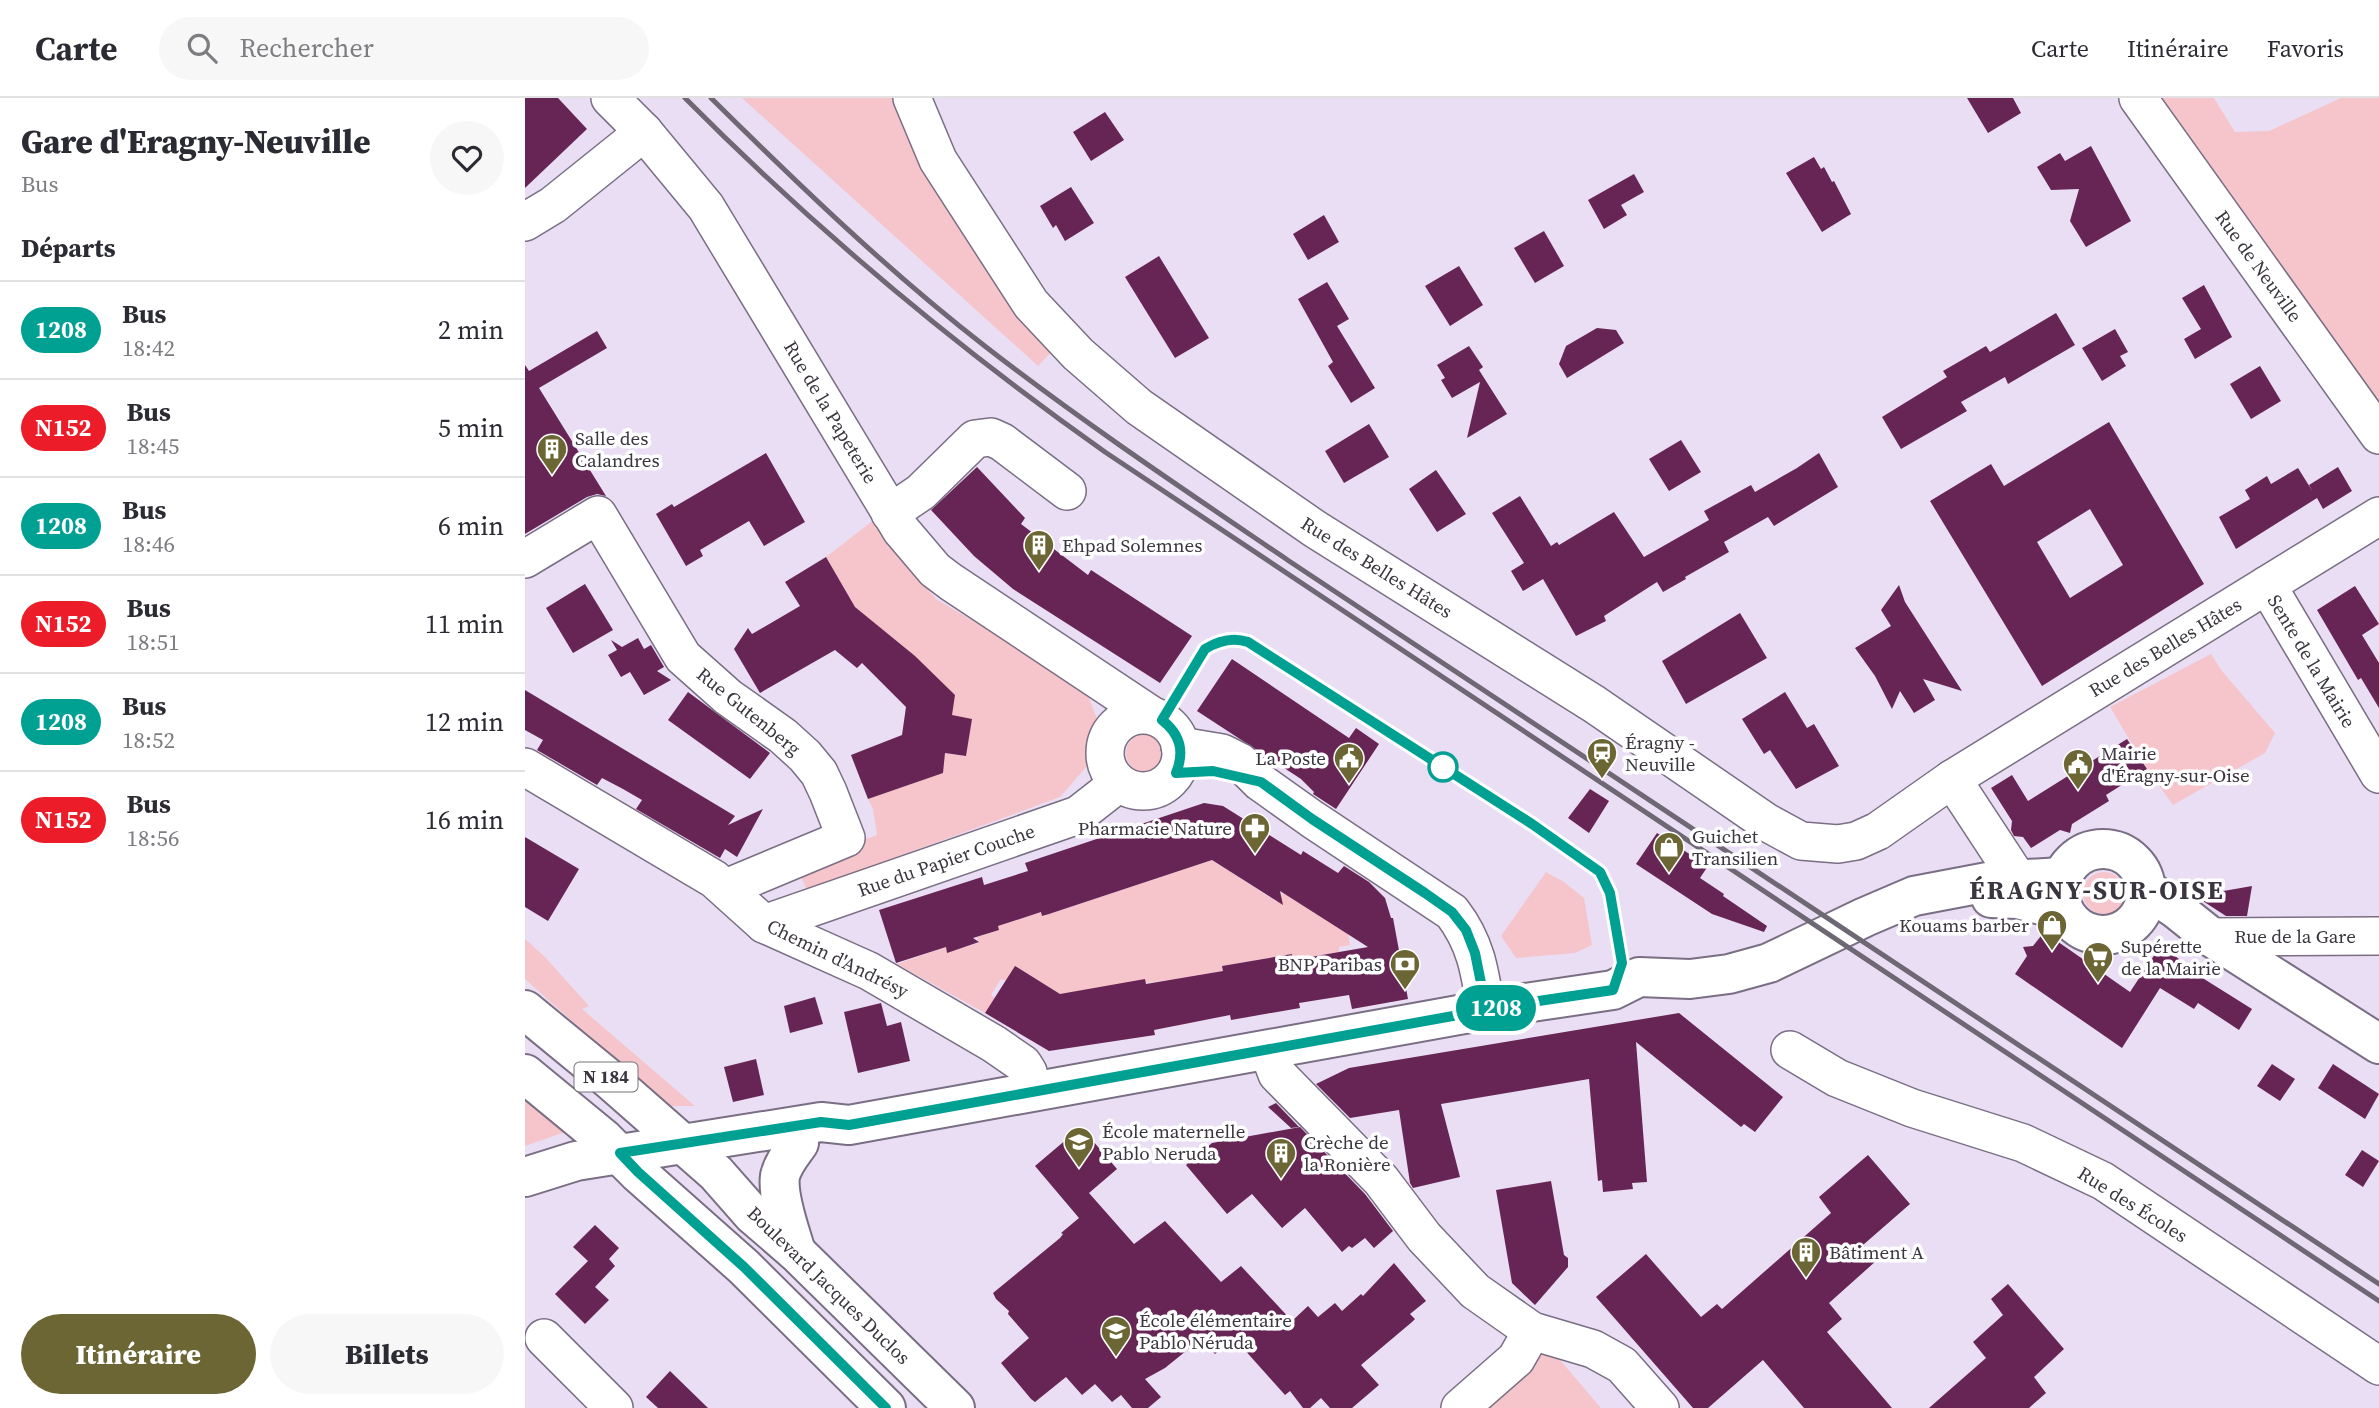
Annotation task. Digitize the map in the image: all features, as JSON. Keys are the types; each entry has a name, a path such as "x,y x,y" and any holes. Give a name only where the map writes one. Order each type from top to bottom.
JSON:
{"main road":[{"path":"2095,849 2109,849 2123,854 2135,863 2143,876 2143,902 2131,925 2120,932 2107,936 2082,930 2071,922 2063,894 2069,864 2095,849"},
{"path":"525,1177 576,1161 661,1158 799,1143 824,1137 849,1125 1032,1090 1581,993 1613,990 1639,977 1690,979 1729,974 1769,962 1914,896 1948,888 2017,878 2063,894"},
{"path":"1613,990 1640,999 1746,985 1783,973 1880,925 1935,907 1994,897 2018,899 2063,894"},
{"path":"2143,902 2176,909 2211,936 2379,1044"},
{"name":"Boulevard Jacques Duclos","path":"525,1010 661,1158 744,1267 886,1408"},
{"name":"N 184","path":"531,1080 661,1158 722,1207 752,1214"},
{"path":"525,1185 570,1184 661,1158 821,1122 849,1125"},
{"path":"796,1252 781,1194 780,1177 786,1160 799,1143"},
{"name":"Boulevard Jacques Duclos","path":"661,1158 752,1214 796,1252 955,1408"}],"street":[{"name":"Rue de la Papeterie","path":"610,98 644,132 706,207 890,513 935,570 1095,681 1151,715"},
{"name":"Rue des Belles Hâtes","path":"912,98 938,160 1031,304 1078,354 1139,407 1315,529 1594,704 1766,822 1801,841 1838,844 1856,841 1878,831 1952,779 2379,516"},
{"name":"Rue de Neuville","path":"2138,98 2379,435"},
{"path":"525,222 553,205 644,132"},
{"path":"890,513 922,492 970,443 983,436 1002,442 1067,491"},
{"name":"Rue Gutenberg","path":"525,559 598,515 683,657 728,697 783,736 805,755 819,773 846,838 726,888"},
{"name":"Sente de la Mairie","path":"2267,585 2379,774"},
{"path":"1095,681 1110,735"},
{"path":"1151,715 1171,726 1178,759 1167,783 1156,789 1130,789 1119,783 1111,773 1105,747 1110,735 1127,718 1151,715"},
{"path":"1178,759 1223,753 1240,762 1261,782 1312,819 1452,912 1466,930 1475,953 1486,1010"},
{"name":"Chemin d'Andrésy","path":"525,767 713,879 764,924 869,971 994,1044 1023,1064 1028,1072 1032,1090"},
{"path":"1952,779 2017,878"},
{"name":"Rue du Papier Couche","path":"764,924 1078,815 1119,783"},
{"name":"Rue de la Gare","path":"2211,936 2379,936"},
{"path":"1268,1050 1277,1074 1381,1180 1424,1237 1475,1291 1531,1331 1593,1349 1622,1365 1660,1408"},
{"name":"Rue des Écoles","path":"1790,1050 1837,1078 1912,1108 2023,1143 2103,1181 2379,1367"},
{"path":"1460,1408 1516,1359 1531,1331"},
{"path":"544,1338 614,1408"}],"shaded area":[{"path":"742,98 897,98 1055,348 1038,366"},
{"path":"2157,98 2214,98 2235,132 2269,131 2341,98 2379,98 2379,404"},
{"path":"875,519 904,562 936,599 1071,679 1089,698 1099,724 1088,765 1060,797 807,890 796,866 877,835 873,809 868,799 942,773 945,753 966,756 952,715 888,635 855,607 826,557"},
{"path":"2211,654 2222,671 2275,733 2265,753 2173,805 2147,769 2110,707"},
{"path":"1145,734 1159,739 1164,753 1159,767 1145,772 1131,767 1126,753 1131,739"},
{"path":"1212,860 1277,902 1283,893 1348,934 1350,945 1339,947 1339,952 1293,960 1292,954 1222,966 1223,971 1200,975 1207,1019 1177,1026 1169,980 1060,994 1015,966 1006,981 1001,979 991,995 995,998 985,1013 897,964 946,947 948,952 978,943 977,937 999,930 998,926 1041,912 1043,916"},
{"path":"1546,872 1584,898 1592,945 1575,953 1516,958 1501,936"},
{"path":"2104,872 2119,878 2125,893 2119,908 2104,914 2089,908 2083,893 2089,878"},
{"path":"525,939 589,1006 582,1009 695,1106 667,1106 525,979"},
{"path":"525,1101 568,1131 525,1146"},
{"path":"1549,1347 1601,1408 1476,1408"}],"building":[{"path":"525,98 558,98 587,129 525,188"},
{"path":"1967,98 2013,98 2021,113 1988,133"},
{"path":"1105,112 1124,140 1091,161 1073,132"},
{"path":"2091,146 2131,221 2086,247 2070,221 2079,189 2051,190 2037,167 2060,153 2065,161"},
{"path":"1814,157 1821,169 1824,167 1832,182 1834,181 1851,214 1822,232 1786,173"},
{"path":"1634,174 1644,192 1621,205 1627,215 1604,229 1588,200"},
{"path":"1071,187 1094,223 1065,241 1056,225 1053,228 1040,206"},
{"path":"1324,215 1339,242 1308,260 1293,234"},
{"path":"1544,231 1564,266 1535,283 1514,248"},
{"path":"1159,256 1209,338 1175,358 1125,277"},
{"path":"1459,266 1483,305 1450,326 1425,286"},
{"path":"1327,282 1349,319 1337,326 1375,388 1351,403 1328,366 1333,362 1298,299"},
{"path":"2204,285 2232,337 2195,359 2184,339 2201,329 2182,298"},
{"path":"2056,313 2075,345 2008,384 2005,377 1961,402 1967,411 1901,449 1882,417 1947,377 1943,371 1986,346 1990,352"},
{"path":"1597,328 1616,330 1624,343 1567,378 1559,364 1566,346"},
{"path":"2115,329 2128,352 2120,356 2126,366 2102,381 2082,348"},
{"path":"597,331 607,348 539,388 606,496 597,494 587,497 525,534 525,365 529,371"},
{"path":"1469,346 1483,367 1479,370 1507,414 1467,438 1480,382 1452,398 1441,380 1445,378 1437,365"},
{"path":"2260,366 2281,401 2251,419 2230,384"},
{"path":"2109,422 2204,584 2042,686 1930,501 1991,464 2004,486","holes":["2090,509 2123,565 2070,598 2037,542"]},
{"path":"1369,424 1389,457 1344,483 1325,451"},
{"path":"1681,440 1701,472 1669,491 1649,459"},
{"path":"766,453 805,522 764,546 749,521 700,550 703,556 686,566 656,514 672,504 674,507"},
{"path":"1819,453 1838,487 1774,526 1768,517 1724,542 1729,552 1663,592 1657,582 1604,616 1606,621 1576,636 1543,579 1523,591 1511,571 1524,563 1492,513 1520,496 1551,546 1557,542 1559,545 1614,512 1644,557 1709,520 1704,511 1751,485 1755,492"},
{"name":"Ehpad Solemnes","path":"977,467 1025,518 1021,524 1088,575 1091,570 1192,636 1160,683 1013,589 974,556 931,510"},
{"path":"2338,467 2352,491 2323,509 2317,498 2236,549 2219,517 2250,499 2245,490 2267,476 2271,484 2298,468 2313,492 2309,485"},
{"path":"1436,470 1466,514 1437,532 1409,489"},
{"path":"826,557 855,607 915,656 955,695 952,715 972,719 966,756 945,753 943,773 868,799 851,755 902,735 906,707 862,663 857,668 835,650 760,693 734,649 748,628 752,634 800,606 785,582"},
{"path":"585,584 613,630 573,653 546,608"},
{"path":"1899,585 1905,602 1962,691 1923,679 1935,700 1914,713 1900,691 1892,709 1875,676 1855,648 1891,626 1881,610"},
{"path":"2355,586 2379,624 2362,635 2379,663 2379,708 2361,678 2358,680 2317,610"},
{"path":"1740,613 1767,658 1686,704 1662,661"},
{"path":"638,638 644,649 651,645 664,667 657,671 671,680 644,695 630,672 621,677 608,655 617,650 611,640 622,647"},
{"path":"1232,659 1349,738 1356,728 1379,744 1336,809 1313,794 1301,779 1197,711"},
{"path":"525,690 735,816 728,825 763,809 737,857 725,849 720,858 636,809 642,800 602,778 597,785 537,750 543,740 525,730"},
{"path":"688,692 770,753 750,779 668,720"},
{"path":"1785,692 1807,728 1814,724 1839,766 1796,789 1770,750 1764,754 1742,719"},
{"name":"Mairie d'Éragny-sur-Oise","path":"2127,739 2147,769 2106,795 2109,801 2072,824 2070,833 2060,830 2031,848 2023,837 2014,836 2011,830 2012,821 1991,788 2012,775 2028,801"},
{"path":"1590,789 1609,801 1589,833 1568,818"},
{"path":"1204,803 1223,806 1301,855 1303,851 1338,873 1344,866 1369,882 1385,898 1393,918 1408,999 1352,1009 1349,995 1299,1003 1300,1008 1231,1020 1230,1015 1154,1030 1155,1035 1049,1051 985,1013 1015,966 1060,994 1145,979 1146,984 1223,971 1222,966 1292,954 1293,960 1368,947 1280,891 1283,905 1212,860 1049,914 1042,916 1041,912 998,926 999,930 973,938 979,942 947,953 946,947 896,963 879,910 982,877 984,885 1028,871 1025,863"},
{"path":"1657,833 1708,866 1700,878 1767,926 1764,932 1712,914 1636,864"},
{"path":"525,837 579,869 548,921 525,907"},
{"path":"2252,886 2247,916 2226,916 2195,896"},
{"path":"2044,932 2130,992 2157,951 2174,946 2175,956 2179,959 2177,962 2252,1009 2239,1030 2198,1003 2194,1009 2160,988 2122,1048 2015,974 2027,956 2023,947 2033,946"},
{"path":"815,997 823,1024 790,1033 784,1006"},
{"path":"881,1003 887,1026 901,1022 910,1061 858,1073 844,1012"},
{"path":"1679,1013 1783,1097 1755,1132 1744,1124 1741,1127 1636,1042 1647,1182 1632,1183 1633,1189 1603,1192 1602,1180 1598,1181 1589,1079 1441,1104 1460,1177 1413,1188 1399,1110 1350,1118 1316,1084 1349,1068"},
{"path":"756,1059 764,1095 733,1102 724,1067"},
{"path":"2272,1064 2295,1079 2280,1101 2257,1086"},
{"path":"2333,1064 2379,1094 2365,1119 2318,1088"},
{"path":"1276,1103 1299,1127 1291,1128 1268,1107"},
{"path":"1081,1127 1117,1169 1089,1193 1134,1244 1165,1221 1221,1282 1241,1266 1292,1321 1308,1306 1318,1317 1335,1303 1342,1311 1361,1294 1363,1296 1394,1263 1426,1301 1410,1314 1415,1319 1412,1322 1361,1365 1379,1385 1352,1408 1330,1408 1321,1398 1310,1408 1303,1408 1290,1391 1285,1395 1234,1338 1215,1354 1202,1338 1165,1368 1145,1379 1161,1397 1148,1408 1132,1408 1121,1395 1112,1402 1095,1384 1082,1395 1066,1377 1035,1402 1031,1399 1001,1363 1029,1338 993,1293 1060,1238 1063,1234 1061,1233 1079,1218 1035,1166"},
{"name":"Crèche de la Ronière","path":"1300,1127 1365,1194 1393,1231 1374,1248 1365,1238 1342,1252 1305,1208 1282,1228 1252,1194 1227,1214 1186,1165 1212,1143"},
{"path":"2362,1150 2379,1161 2363,1187 2345,1175"},
{"name":"Bâtiment A","path":"1868,1155 1910,1204 1863,1245 1876,1261 1829,1303 1842,1319 1827,1332 1892,1408 1804,1408 1763,1360 1708,1408 1693,1408 1596,1297 1646,1254 1701,1317 1717,1304 1722,1309 1831,1213 1819,1197"},
{"path":"1551,1181 1568,1267 1535,1305 1512,1283 1496,1190"},
{"path":"595,1225 619,1248 609,1259 615,1266 595,1287 609,1300 585,1324 555,1294 588,1261 573,1247"},
{"path":"2008,1284 2064,1349 2034,1377 2046,1393 2029,1408 1929,1408 1986,1358 1973,1342 2003,1315 1991,1299"},
{"path":"670,1371 708,1408 658,1408 646,1397"}],"railway":[{"path":"685,98 784,193 887,284 994,370 1105,452 2379,1301"},
{"path":"711,98 879,258 986,347 1098,430 1289,561 2379,1284"}],"bus line":[{"name":"1208","path":"886,1408 744,1267 620,1153 686,1145 821,1122 849,1125 1032,1090 1581,993 1613,990 1622,963 1610,893 1606,880 1592,865 1248,642 1226,640 1205,649 1162,720 1171,726 1181,746 1176,773 1213,771 1261,782 1452,912 1466,930 1475,953 1483,993"}],"place":[{"name":"Salle des Calandres","path":"552,476"},
{"name":"Ehpad Solemnes","path":"1039,572"},
{"name":"Éragny - Neuville","path":"1602,780"},
{"name":"La Poste","path":"1349,785"},
{"name":"Mairie d'Éragny-sur-Oise","path":"2078,791"},
{"name":"Pharmacie Nature","path":"1255,855"},
{"name":"Guichet Transilien","path":"1669,874"},
{"name":"Kouams barber","path":"2052,952"},
{"name":"Supérette de la Mairie","path":"2098,984"},
{"name":"BNP Paribas","path":"1405,991"},
{"name":"École maternelle Pablo Neruda","path":"1079,1169"},
{"name":"Crèche de la Ronière","path":"1281,1180"},
{"name":"Bâtiment A","path":"1806,1279"},
{"name":"École élémentaire Pablo Néruda","path":"1116,1358"}],"district":[{"name":"ÉRAGNY-SUR-OISE","path":"2097,890"}]}
